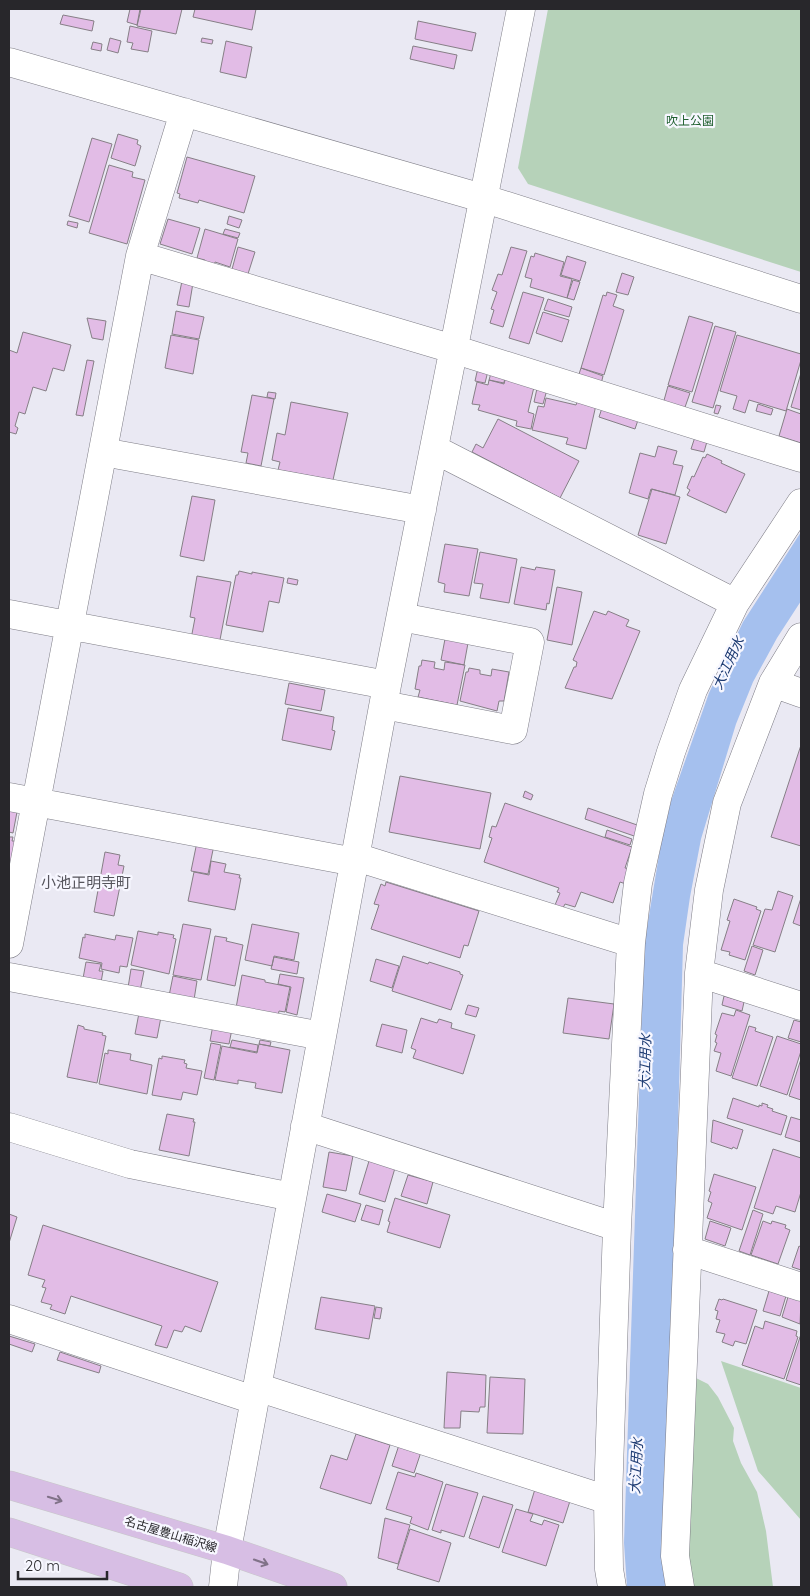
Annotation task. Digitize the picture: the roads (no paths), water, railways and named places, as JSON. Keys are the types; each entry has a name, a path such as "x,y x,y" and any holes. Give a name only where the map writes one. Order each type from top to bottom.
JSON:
{"main road":[{"name":"名古屋豊山稲沢線","path":"9,1484 226,1550 333,1587"},
{"path":"9,1532 178,1587"}],"street":[{"path":"223,1587 226,1550 355,859 482,198 521,9"},
{"path":"9,62 482,198 801,299"},
{"path":"9,944 140,256 184,112"},
{"path":"140,256 453,349 801,458"},
{"path":"434,449 735,603"},
{"path":"103,452 422,510"},
{"path":"612,1587 609,1569 608,1500 617,1227 631,944 638,883 658,794 670,752 693,690 735,603 801,503"},
{"path":"9,614 386,695 513,730 530,642 401,617"},
{"path":"680,1587 676,1556 687,1250 699,973 709,890 727,803 773,683 801,637"},
{"path":"773,683 801,693"},
{"path":"9,797 355,859 631,944"},
{"path":"699,973 801,1006"},
{"path":"9,977 322,1036"},
{"path":"305,1126 617,1227"},
{"path":"9,1127 130,1164 292,1197"},
{"path":"687,1250 801,1287"},
{"path":"9,1319 608,1500"}],"water":[{"name":"大江用水","path":"801,532 801,601 777,638 753,682 736,724 701,839 690,897 683,945 665,1587 627,1587 624,1543 644,946 661,843 671,801 709,693 743,622"}],"district":[{"name":"小池正明寺町","path":"86,882"}],"park label":[{"name":"吹上公園","path":"690,120"}]}
